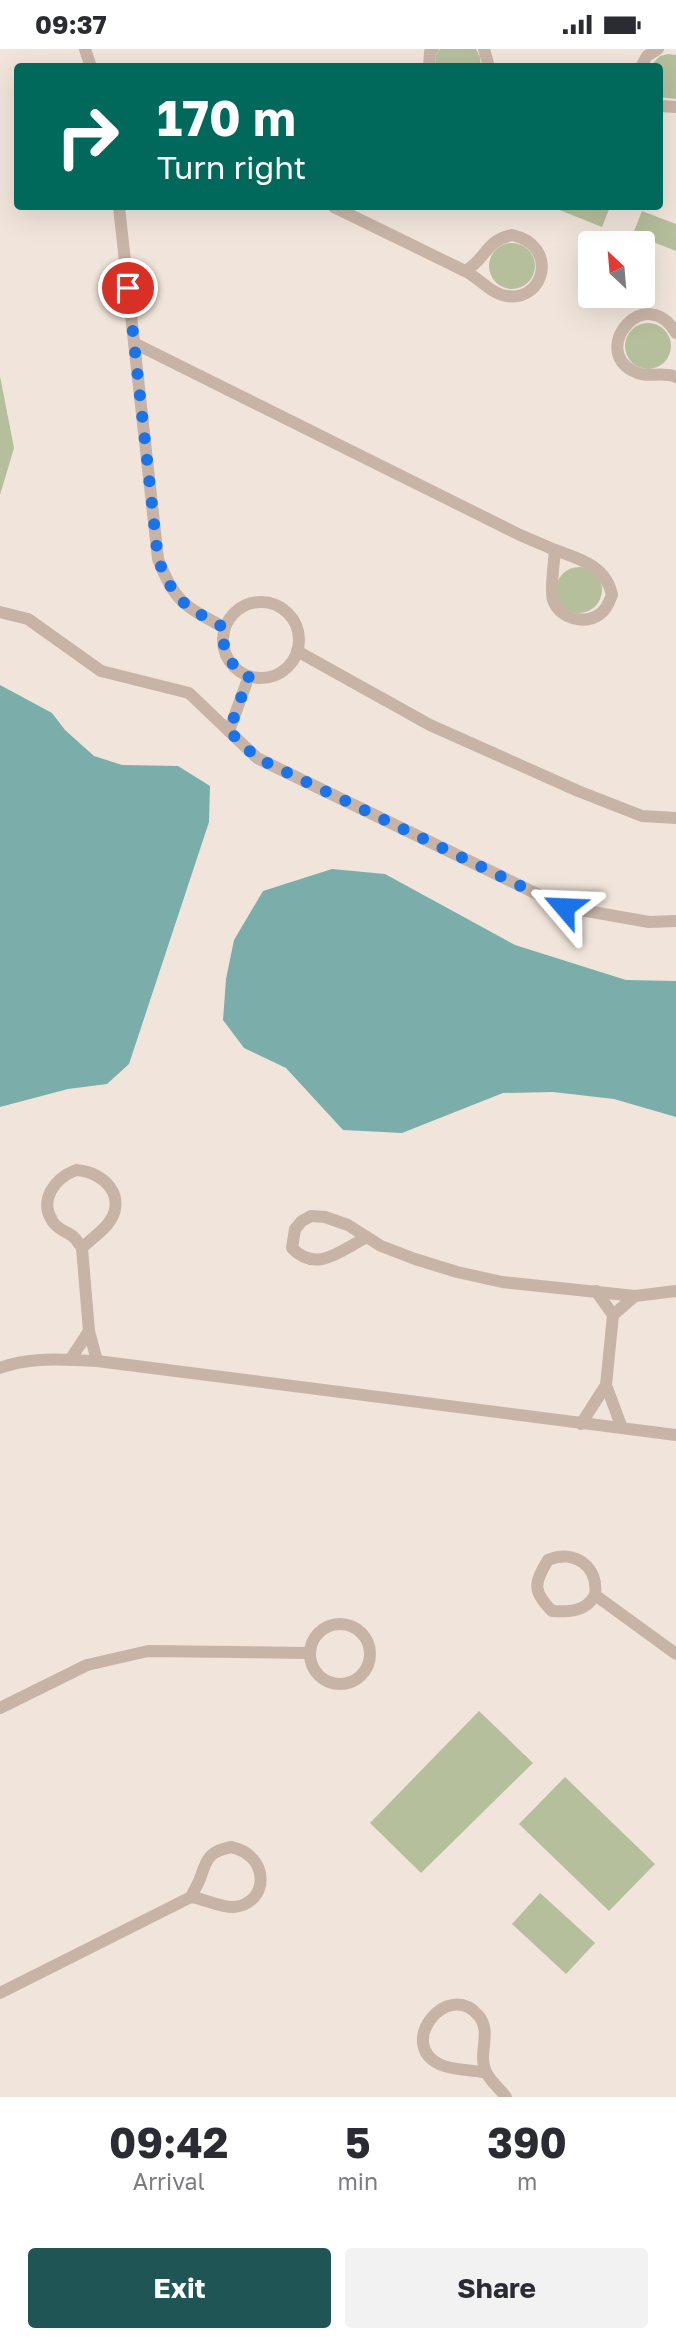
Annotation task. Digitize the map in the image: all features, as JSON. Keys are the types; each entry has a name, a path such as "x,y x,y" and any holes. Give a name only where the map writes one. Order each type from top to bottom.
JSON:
{"street":[{"path":"643,63 647,56 658,49"},
{"path":"119,210 158,559 168,585 187,607 225,628"},
{"path":"340,210 475,276 505,296 517,296 536,285 541,275 542,263 533,243 512,235 499,238 489,245 474,266 465,271"},
{"path":"676,333 669,322 648,314 627,322 620,331 617,342 623,363 633,372 676,377"},
{"path":"134,343 520,535 586,562 605,575 612,595 600,614 590,619 579,619 568,617 559,610 553,600 551,587 555,550"},
{"path":"271,603 286,611 296,625 299,633 297,651 294,659 282,671 266,677 249,676 234,667 229,660 223,644 225,628 233,614 246,605 271,603"},
{"path":"0,612 28,619 101,671 189,693 257,758 564,907 649,922 676,921"},
{"path":"297,651 430,725 578,791 642,816 676,818"},
{"path":"229,731 249,676"},
{"path":"82,1248 107,1224 113,1212 114,1199 110,1187 102,1177 90,1171 76,1170 64,1174 54,1183 48,1195 48,1209 52,1220 82,1248 89,1331 96,1361"},
{"path":"367,1237 333,1255 314,1261 300,1257 292,1248 295,1229 302,1221 311,1216 325,1217 348,1225 381,1245 415,1259 502,1282 635,1296 674,1288"},
{"path":"596,1291 613,1315 606,1385 622,1428"},
{"path":"613,1315 635,1296"},
{"path":"70,1360 89,1331"},
{"path":"0,1368 40,1359 96,1361 676,1435"},
{"path":"581,1424 606,1385"},
{"path":"560,1555 573,1556 590,1570 597,1583 595,1595 590,1605 578,1610 552,1611 540,1599 536,1584 548,1560 560,1555"},
{"path":"595,1595 676,1654"},
{"path":"338,1623 359,1629 367,1637 371,1648 371,1659 366,1670 359,1678 349,1683 337,1684 317,1674 309,1654 318,1633 327,1626 338,1623"},
{"path":"0,1708 87,1665 148,1651 309,1654"},
{"path":"0,1993 191,1897 211,1900 221,1906 243,1905 258,1889 260,1867 253,1857 243,1850 231,1847 219,1850 209,1857 203,1867 201,1878 191,1897"},
{"path":"486,2073 441,2065 432,2059 426,2050 424,2031 436,2012 453,2005 463,2006 479,2017 486,2033 486,2073 506,2097"}],"green space":[{"path":"440,49 476,49 481,63 435,63"},
{"path":"676,55 676,99 663,97 663,63 653,63 660,56"},
{"path":"560,210 609,210 602,227"},
{"path":"642,211 676,224 676,251 655,243 655,231 634,231"},
{"path":"512,243 528,250 535,266 528,282 512,289 496,282 489,266 496,250"},
{"path":"648,323 664,330 671,346 664,362 648,369 632,362 625,346 632,330"},
{"path":"0,376 14,448 0,495"},
{"path":"579,567 595,574 602,590 595,606 579,613 563,606 556,590 563,574"},
{"path":"479,1711 533,1763 421,1873 370,1823"},
{"path":"565,1777 655,1864 609,1911 519,1824"},
{"path":"540,1893 595,1943 566,1974 512,1924"}],"water":[{"path":"0,685 52,713 65,730 94,756 122,765 178,766 210,786 209,822 129,1064 107,1084 68,1089 0,1107"},
{"path":"332,869 385,874 515,945 626,980 676,981 676,1117 614,1099 553,1092 503,1093 402,1133 343,1130 286,1068 244,1048 223,1020 226,979 234,940 263,891"}],"route":[{"path":"128,288 158,559 168,585 187,607 225,628 223,644 229,660 234,667 249,676 229,731 257,758 564,907"}]}
